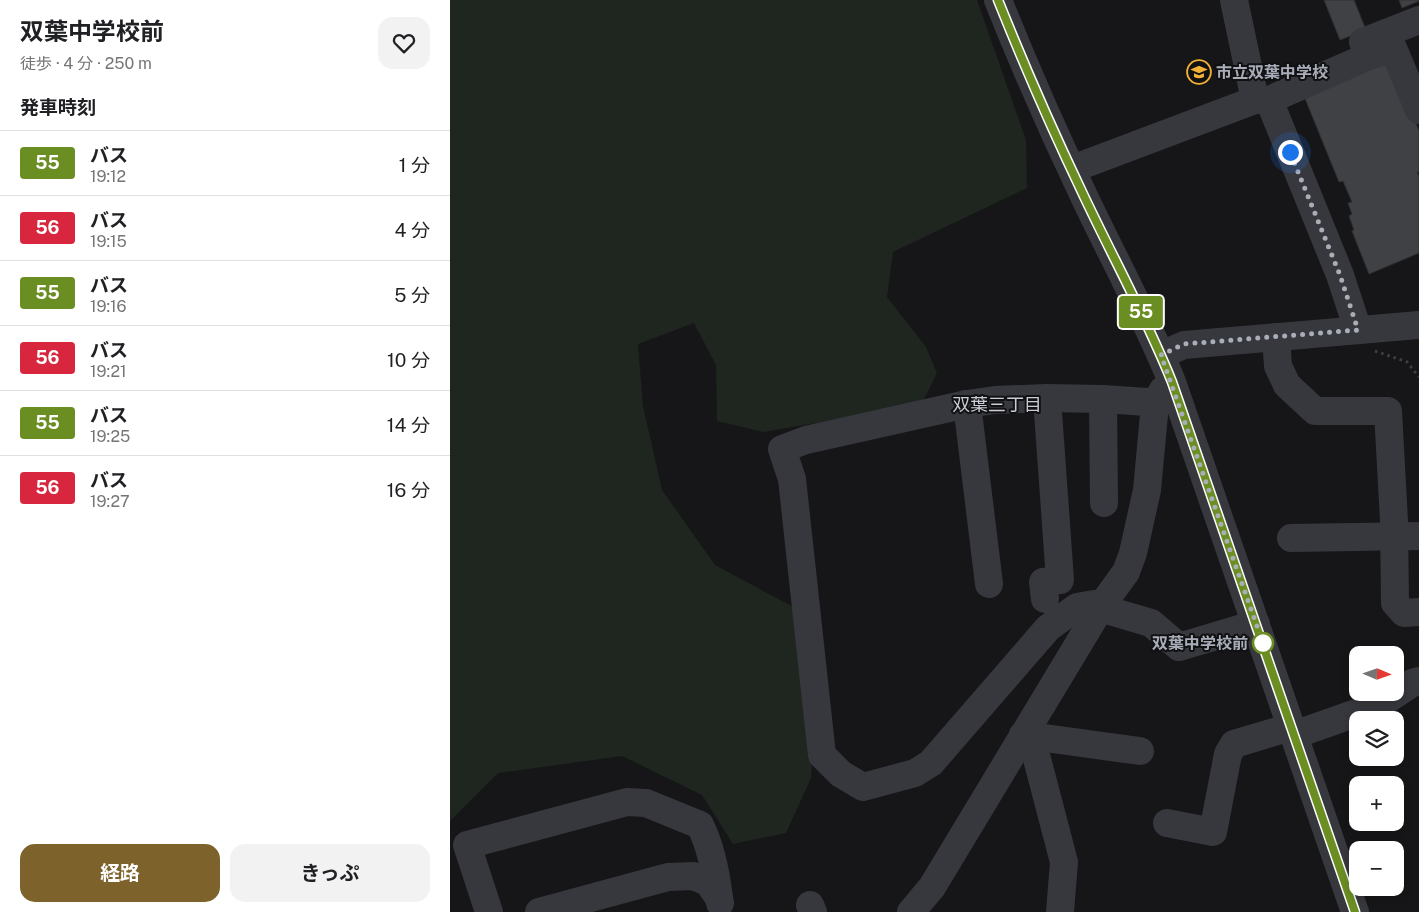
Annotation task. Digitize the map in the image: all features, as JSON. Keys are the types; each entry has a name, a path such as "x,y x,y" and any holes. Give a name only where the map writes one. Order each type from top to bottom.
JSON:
{"street":[{"path":"998,0 1072,169 1161,355 1172,382 1355,912"},
{"path":"1234,0 1262,100 1340,275 1358,330"},
{"path":"1369,56 1364,42 1419,20"},
{"path":"1072,169 1262,100 1393,48 1419,110"},
{"path":"1161,355 1184,344 1419,325"},
{"path":"1276,337 1278,366 1287,385 1315,412 1388,411 1406,536 1395,603 1404,613 1419,612"},
{"path":"911,912 932,887 1102,606 1126,572 1133,553 1147,490 1155,404 1160,393 1172,382"},
{"path":"1155,404 1103,399 1047,398 995,400 967,404 806,440 782,449 792,479 822,755 841,774 863,787 915,773 931,763 1048,628 1077,607 1094,604 1151,624 1179,647 1256,624"},
{"path":"1045,598 1043,582 1060,580 1047,398"},
{"path":"1103,399 1104,503"},
{"path":"967,404 989,584"},
{"path":"1291,538 1406,536"},
{"path":"1167,823 1212,832 1228,754 1234,744 1292,731 1379,705 1412,683 1419,681"},
{"path":"1023,736 1140,751"},
{"path":"1023,736 1036,755 1064,862 1060,912"},
{"path":"490,912 467,845 627,802 646,803 700,825 706,838 721,905"},
{"path":"539,912 668,877 693,876 708,882 721,905"}],"path":[{"path":"1358,330 1367,346 1378,353 1407,362 1419,377"}],"shaded area":[{"path":"450,0 977,0 1026,140 1027,188 893,252 887,297 926,347 937,373 921,405 763,432 717,421 716,365 694,323 638,344 643,406 662,490 715,565 797,609 820,636 811,778 786,833 733,844 702,795 622,756 498,773 450,821"}],"building":[{"path":"1324,0 1354,0 1366,30 1340,40"},
{"path":"1399,0 1419,0 1419,1 1402,8"},
{"path":"1390,60 1419,131 1419,172 1417,172 1419,177 1419,253 1369,274 1352,231 1354,230 1349,216 1352,214 1348,203 1352,202 1343,181 1339,182 1304,96"}],"bus line":[{"name":"55","path":"998,0 1081,191 1149,329 1172,382 1355,912"}],"place":[{"name":"市立双葉中学校","path":"1199,72"},
{"name":"双葉中学校前","path":"1263,643"}],"district":[{"name":"双葉三丁目","path":"997,405"}],"route":[{"path":"1263,643 1161,355 1184,344 1358,330 1340,275 1290,152"}]}
